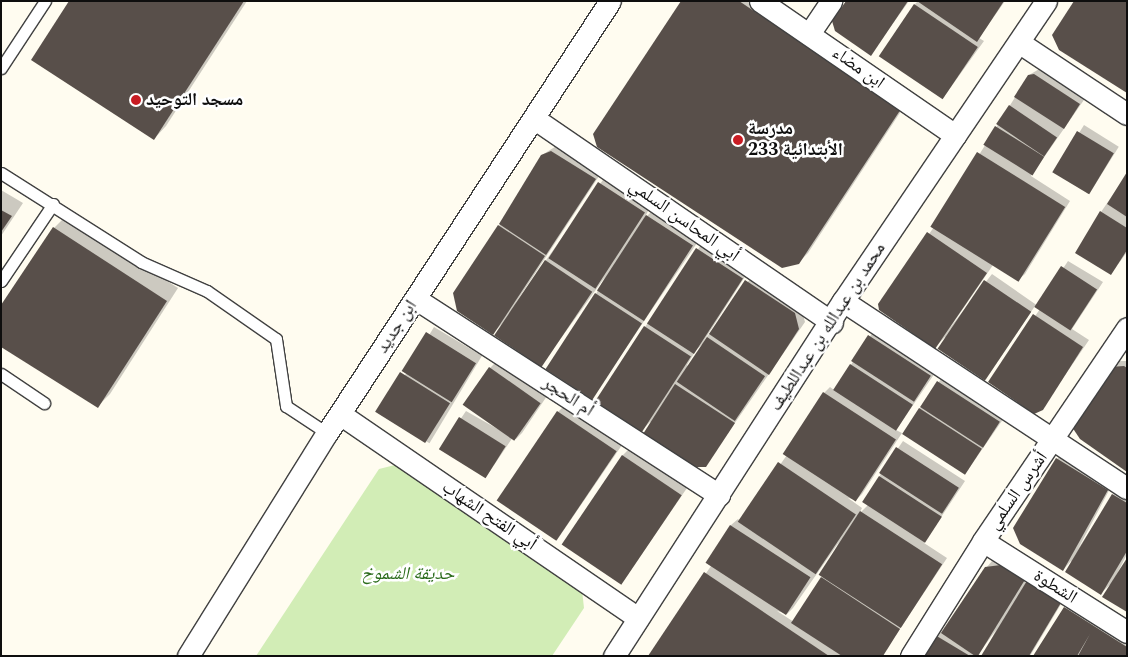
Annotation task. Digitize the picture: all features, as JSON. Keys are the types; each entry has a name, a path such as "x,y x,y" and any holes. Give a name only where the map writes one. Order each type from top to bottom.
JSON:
{"street":[{"name":"ابن جديد","path":"188,656 327,433 535,119 610,1"},
{"name":"ابن مضاء","path":"760,1 955,135"},
{"path":"810,34 830,1"},
{"name":"محمد بن عبدالله بن عبداللطيف","path":"614,656 832,322 843,301 955,135 1020,43 1046,1"},
{"path":"1020,43 1127,114"},
{"name":"أبي المحاسن السلمي","path":"535,119 832,322"},
{"name":"أم الحجر","path":"416,299 719,495"},
{"path":"843,301 1127,488"},
{"name":"أشرس السلمي","path":"911,656 983,541 1054,439 1120,356 1127,328"},
{"name":"أبي الفتح الشهاب","path":"340,414 638,618"},
{"name":"الشطوة","path":"983,541 1127,632"}],"lane":[{"path":"1,68 45,1"},
{"path":"1,173 53,204 141,262 207,291 276,339 286,406 327,433"},
{"path":"1,281 53,204"},
{"path":"1,374 44,403"}],"green space":[{"name":"حديقة الشموخ","path":"395,465 582,590 584,608 552,656 256,656 379,469"}],"building":[{"name":"مسجد التوحيد","path":"69,1 244,1 154,140 31,60"},
{"name":"مدرسة الأبتدائية 233","path":"681,1 739,1 901,109 799,264 782,268 597,147 593,134"},
{"path":"846,1 908,1 871,56 835,31 832,21"},
{"path":"917,1 1004,1 977,42"},
{"path":"1074,1 1127,1 1127,93 1059,50 1052,35"},
{"path":"914,4 978,47 943,99 879,56"},
{"path":"1034,74 1080,104 1064,129 1014,97 1028,75"},
{"path":"1009,105 1057,137 1044,157 996,124"},
{"path":"995,126 1044,157 1033,175 983,145"},
{"path":"1077,131 1114,153 1089,194 1052,172"},
{"path":"551,151 596,179 546,255 499,224 541,155"},
{"path":"977,152 1065,207 1019,282 930,227"},
{"path":"1127,172 1127,217 1107,204"},
{"path":"598,182 645,212 595,289 548,258"},
{"path":"1,210 12,216 1,232"},
{"path":"1100,211 1127,228 1127,250 1111,275 1075,253"},
{"path":"646,215 693,245 644,321 597,290"},
{"path":"498,225 545,256 493,335 457,311 453,293"},
{"path":"53,227 167,301 98,408 1,347 1,305"},
{"path":"927,232 987,273 935,349 879,310 878,304"},
{"path":"696,248 743,278 694,354 647,323"},
{"path":"545,260 592,292 541,367 494,335"},
{"path":"1061,266 1097,289 1070,331 1034,307"},
{"path":"745,280 795,313 799,329 769,375 709,334"},
{"path":"984,280 1031,312 985,381 938,349"},
{"path":"595,293 642,323 592,400 545,369"},
{"path":"1033,314 1083,347 1043,410 1034,414 988,382"},
{"path":"644,326 691,356 642,432 595,401"},
{"path":"426,332 476,363 452,402 402,371"},
{"path":"868,335 931,376 914,402 851,361"},
{"path":"707,337 765,376 735,421 677,382"},
{"path":"850,364 913,405 896,431 833,390"},
{"path":"1124,366 1127,368 1127,472 1080,439 1072,427 1110,367"},
{"path":"489,367 541,403 514,441 463,405"},
{"path":"400,372 450,403 425,443 375,412"},
{"path":"937,381 1000,422 983,448 920,407"},
{"path":"675,384 735,423 706,467 694,467 643,434"},
{"path":"823,392 896,439 856,501 783,454"},
{"path":"919,408 982,449 965,475 902,434"},
{"path":"557,411 617,451 556,541 497,501"},
{"path":"459,417 506,446 486,478 439,449"},
{"path":"896,447 959,488 942,514 879,473"},
{"path":"622,455 682,495 621,585 562,545"},
{"path":"1056,458 1108,490 1063,571 1020,544 1013,528"},
{"path":"778,462 856,515 816,574 738,522"},
{"path":"879,476 942,517 925,543 862,502"},
{"path":"1112,494 1127,503 1127,551 1101,595 1065,572"},
{"path":"860,511 942,564 901,628 819,575"},
{"path":"730,525 811,577 786,615 705,563"},
{"path":"1127,558 1127,612 1102,597"},
{"path":"1001,565 1026,578 978,656 975,656 941,633 985,567"},
{"path":"704,572 829,656 648,656"},
{"path":"821,577 900,629 883,656 842,656 791,623"},
{"path":"1028,579 1062,601 1029,656 981,656"},
{"path":"1064,607 1127,647 1127,656 1078,656 1090,634 1077,656 1033,656"},
{"path":"935,635 970,656 923,656"}],"place":[{"name":"مسجد التوحيد","path":"136,100"},
{"name":"مدرسة الأبتدائية 233","path":"738,140"}]}
